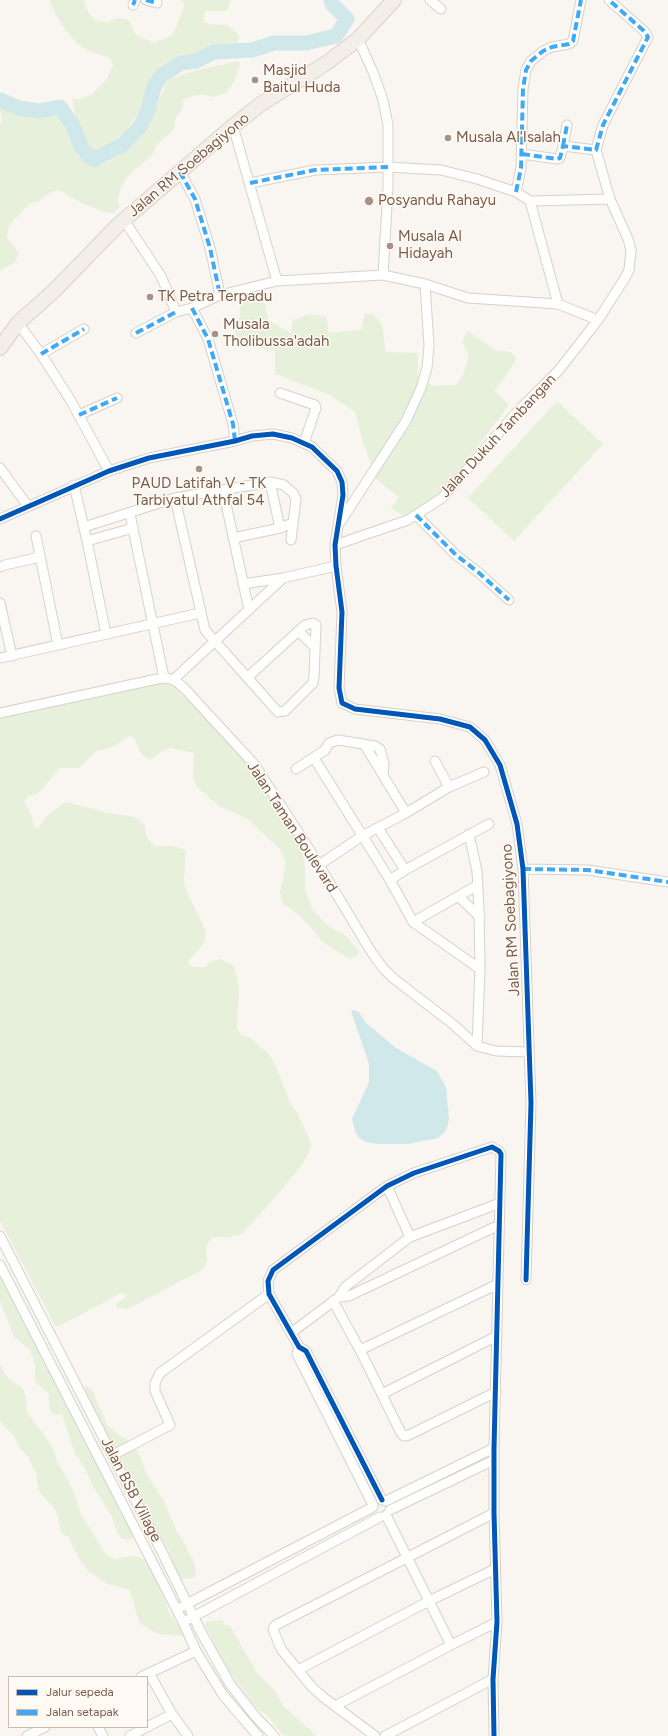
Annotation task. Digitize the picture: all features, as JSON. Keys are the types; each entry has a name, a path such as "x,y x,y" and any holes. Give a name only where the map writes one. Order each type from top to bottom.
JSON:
{"main road":[{"name":"Jalan RM Soebagiyono","path":"0,348 18,323 55,290 124,220 233,126 261,104 328,62 358,39 394,0"}],"street":[{"path":"146,0 158,3"},
{"path":"430,0 441,9"},
{"path":"516,192 522,154 523,89 526,70 531,60 543,51 552,47 569,44 573,40 581,0"},
{"path":"563,146 596,150 603,125 648,37 644,31 609,0"},
{"path":"358,39 377,83 388,125 388,167 383,275"},
{"path":"522,154 557,159 560,158 567,125"},
{"path":"233,126 277,281"},
{"name":"Jalan Dukuh Tambangan","path":"335,545 408,520 442,498 516,413 559,370 598,320 629,270 631,250 628,239 610,199 596,150"},
{"path":"250,183 315,170 388,167 441,170 477,179 516,192 530,201 610,199"},
{"path":"180,172 195,199 210,248 220,295"},
{"path":"530,201 558,304"},
{"path":"124,220 161,276 176,312"},
{"path":"136,333 176,312 192,308 220,295 277,281 383,275 425,284 468,298 558,304 598,320"},
{"path":"338,527 406,421 421,388 427,368 429,345 425,284"},
{"path":"192,308 208,339 233,424 235,441"},
{"path":"18,323 42,354 79,415 109,471"},
{"path":"42,354 84,329"},
{"path":"280,393 315,405 316,408 304,444"},
{"path":"79,415 117,398"},
{"name":"Jalan RM Soebagiyono","path":"0,519 74,485 109,471 149,458 235,441 252,436 273,434 292,438 312,447 337,471 342,482 343,495 342,510 335,545 342,612 339,688 342,703 355,709 457,722 470,727 478,733 491,749 503,772 517,824 523,869 531,1116 526,1216 526,1280"},
{"path":"0,468 28,506"},
{"path":"84,527 130,514 175,498 270,482 284,486 293,493 296,499 291,540"},
{"path":"270,482 280,528"},
{"path":"74,485 106,634"},
{"path":"223,490 249,610"},
{"path":"175,498 205,630 280,713 285,711 313,683 317,634 314,624 310,623 305,625 248,677"},
{"path":"130,514 153,624 168,679"},
{"path":"416,515 456,555 478,572 509,600"},
{"path":"233,538 280,528 294,523"},
{"path":"87,541 133,528"},
{"path":"36,536 58,645"},
{"path":"0,567 40,557"},
{"path":"243,584 283,578 336,566"},
{"path":"0,712 168,679 215,642 283,578"},
{"path":"0,603 4,645 12,656"},
{"path":"0,658 200,612"},
{"path":"298,631 316,647"},
{"name":"Jalan Taman Boulevard","path":"168,679 185,689 254,764 320,865 372,953 383,968 393,978 454,1025 477,1046 496,1051 529,1052"},
{"path":"296,769 325,750 329,743 338,740 364,744 384,774 406,813"},
{"path":"314,758 390,880 413,922 480,968"},
{"path":"435,761 449,787"},
{"path":"320,865 362,836 406,813 449,787 484,772"},
{"path":"390,880 405,870 489,824"},
{"path":"378,828 405,870"},
{"path":"469,834 478,885 480,917 477,1046"},
{"path":"523,869 588,870 668,882"},
{"path":"413,922 478,885"},
{"path":"459,897 480,917"},
{"path":"450,1645 385,1514 389,1505 384,1500 306,1351 299,1347 269,1294 268,1280 273,1270 387,1186 414,1173 492,1147 496,1148 501,1154 494,1448 497,1622 493,1679 492,1735"},
{"path":"387,1186 410,1237"},
{"path":"291,1333 336,1299 345,1287 410,1237 500,1203"},
{"path":"336,1299 349,1296 499,1225"},
{"name":"Jalan BSB Village","path":"0,1236 113,1455 193,1616 230,1684 255,1716 274,1736"},
{"path":"0,1266 183,1622 196,1651 223,1695 258,1736"},
{"path":"360,1350 498,1284"},
{"path":"113,1455 170,1425 155,1391 155,1383 160,1373 269,1294"},
{"path":"336,1299 401,1433 404,1436 409,1435 496,1392"},
{"path":"382,1394 497,1336"},
{"path":"299,1347 297,1354 373,1506 374,1514 385,1514"},
{"path":"176,1609 373,1506 377,1501 384,1500 494,1448"},
{"path":"183,1622 385,1514 494,1460"},
{"path":"375,1736 311,1686 281,1649 274,1629 276,1625 494,1513"},
{"path":"298,1670 429,1601 495,1569"},
{"path":"206,1593 213,1606"},
{"path":"335,1706 450,1645 497,1622"},
{"path":"145,1675 196,1651"},
{"path":"148,1679 188,1736"},
{"path":"386,1736 493,1679"},
{"path":"148,1727 172,1714"},
{"path":"130,1736 145,1728"},
{"path":"27,1736 43,1731"}],"green space":[{"path":"49,0 84,0 87,10 94,20 107,22 119,18 129,20 136,35 154,43 172,35 183,11 184,3 182,0 230,0 228,9 225,11 205,11 203,22 209,24 227,25 239,35 238,43 232,48 199,55 167,66 151,86 141,108 126,131 104,149 93,153 89,152 81,143 72,99 81,99 91,95 107,79 113,64 110,58 91,52 77,44 61,24"},
{"path":"238,61 240,65 234,82 226,93 213,97 202,94 183,99 183,107 175,120 175,128 157,145 152,155 126,178 119,192 119,207 114,213 107,213 84,204 59,190 51,192 39,201 30,203 9,226 7,238 19,253 15,262 0,271 0,126 2,120 0,109 35,116 58,116 64,122 77,155 80,158 97,165 101,165 119,156 138,139 151,118 168,80 194,71"},
{"path":"262,294 269,321 291,333 293,320 309,314 326,317 329,333 361,330 365,313 374,315 382,324 386,352 418,353 418,380 435,386 456,385 463,375 469,357 462,341 468,331 495,350 511,352 517,359 495,391 509,405 439,497 406,517 391,508 399,497 377,480 363,442 355,412 330,395 275,374 275,350 239,347 235,331 240,316 240,298"},
{"path":"557,401 603,444 514,541 468,498"},
{"path":"161,683 173,686 202,714 245,762 272,799 302,849 305,868 305,889 312,909 328,926 346,936 359,952 356,957 348,958 323,942 307,923 290,908 283,904 280,892 285,870 285,861 280,849 248,819 219,806 197,787 193,777 194,753 171,748 163,750 152,759 149,759 142,755 131,735 113,747 96,751 79,768 60,768 37,794 29,796 24,801 31,815 34,826 37,829 47,816 63,803 70,803 109,813 134,817 145,825 147,837 152,844 156,846 172,846 186,850 184,880 185,888 206,931 204,943 188,961 193,967 205,967 212,961 220,959 234,966 239,986 237,1028 241,1035 249,1037 269,1054 277,1069 291,1105 297,1112 311,1144 309,1152 301,1166 242,1234 229,1237 212,1237 206,1247 207,1260 204,1269 127,1309 117,1308 116,1304 127,1295 120,1293 56,1327 0,1221 0,717"},
{"path":"0,1270 137,1535 129,1540 122,1539 117,1532 112,1517 93,1486 84,1466 75,1454 62,1414 54,1415 49,1408 49,1395 35,1382 35,1366 31,1351 14,1337 0,1301"},
{"path":"0,1364 10,1380 23,1389 26,1397 27,1412 52,1446 57,1461 73,1490 81,1514 103,1550 108,1556 116,1559 131,1556 139,1557 146,1561 160,1587 169,1613 183,1632 183,1636 157,1634 139,1622 130,1590 108,1584 88,1571 78,1557 68,1536 61,1533 58,1516 55,1509 39,1491 36,1474 27,1455 21,1450 14,1436 2,1424 0,1419"},
{"path":"86,1386 93,1391 107,1425 120,1436 133,1444 141,1458 146,1473 165,1503 176,1530 194,1561 196,1575 193,1578 181,1579 178,1575 167,1547 154,1526 130,1474 106,1435 84,1391"},
{"path":"219,1620 223,1621 225,1625 230,1626 257,1673 276,1692 283,1706 317,1736 287,1736 282,1734 268,1716 259,1710 252,1702 222,1662 211,1636 206,1629 205,1625 207,1622"}],"water":[{"path":"353,1010 359,1012 365,1022 396,1048 437,1071 446,1087 449,1119 446,1131 438,1138 408,1144 378,1144 366,1142 359,1138 355,1131 352,1119 369,1082 369,1064 351,1011"}],"waterway":[{"path":"0,100 19,108 39,111 60,107 72,124 82,148 88,156 95,159 122,145 139,128 148,110 154,87 161,76 181,63 196,61 214,52 252,50 274,43 306,43 336,36 347,19 332,4 331,0"}],"marked path":[{"path":"133,5 135,0"},
{"path":"146,0 157,3"},
{"path":"516,192 521,168 523,89 526,70 531,61 543,51 552,47 569,44 573,41 581,0"},
{"path":"522,154 557,159 560,158 563,146 596,150 603,125 648,37 644,31 609,0"},
{"path":"563,146 567,125"},
{"path":"250,183 315,170 388,167"},
{"path":"180,172 195,199 210,248 220,295"},
{"path":"192,308 208,339 233,424 235,441"},
{"path":"136,333 176,312"},
{"path":"41,354 84,329"},
{"path":"79,415 117,398"},
{"path":"416,515 456,555 478,572 509,600"},
{"path":"523,869 588,870 668,882"}],"cycle path":[{"path":"0,519 109,471 149,458 235,441 252,436 273,434 292,438 312,447 337,471 342,482 343,495 335,545 342,612 339,688 342,703 355,709 440,719 470,727 485,740 500,765 517,824 523,869 531,1103 526,1280"},
{"path":"382,1500 306,1351 299,1347 269,1294 268,1281 273,1270 387,1186 414,1173 492,1147 501,1154 494,1448 497,1622 493,1679 494,1736"}],"place":[{"name":"Masjid Baitul Huda","path":"255,80"},
{"name":"Musala Al'Isalah","path":"448,138"},
{"name":"Posyandu Rahayu","path":"369,201"},
{"name":"Musala Al Hidayah","path":"390,246"},
{"name":"TK Petra Terpadu","path":"150,297"},
{"name":"Musala Tholibussa'adah","path":"215,334"},
{"name":"PAUD Latifah V - TK Tarbiyatul Athfal 54","path":"199,469"}]}
